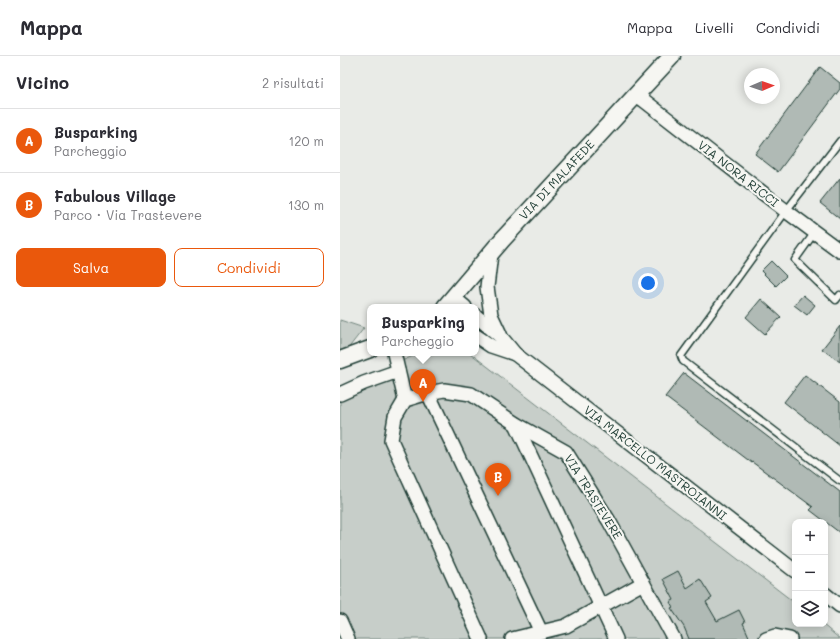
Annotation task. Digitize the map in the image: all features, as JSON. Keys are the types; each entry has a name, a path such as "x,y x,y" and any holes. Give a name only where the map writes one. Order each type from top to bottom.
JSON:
{"street":[{"name":"VIA DI MALAFEDE","path":"454,304 502,240 672,56"},
{"name":"VIA NORA RICCI","path":"637,94 786,211 840,251"},
{"path":"491,254 487,287 491,315 501,337"},
{"path":"479,319 501,337 515,354"},
{"path":"479,338 490,346 515,354"},
{"path":"340,360 367,350"},
{"name":"VIA MARCELLO MASTROIANNI","path":"515,354 792,569"},
{"path":"395,356 405,400"},
{"path":"340,394 364,383 398,371"},
{"name":"VIA TRASTEVERE","path":"428,393 444,390 471,394 516,424 566,452 609,521 674,639"},
{"path":"481,639 391,440 395,417 405,400 428,393 541,632"},
{"path":"516,424 616,639"},
{"path":"512,639 566,626 643,583"},
{"path":"828,596 840,606"},
{"path":"340,621 348,639"},
{"path":"766,639 775,636 790,639"}],"lane":[{"path":"840,141 786,211 682,353 681,358 689,366 840,481"},
{"path":"815,232 795,260 836,300 840,295"}],"shaded area":[{"path":"340,320 364,328 340,359"},
{"path":"413,356 474,356 792,601 792,627 826,627 840,639 340,639 340,388"}],"building":[{"path":"820,67 840,83 840,89 778,172 755,154"},
{"path":"840,178 840,219 820,203"},
{"path":"771,261 786,276 776,286 761,271"},
{"path":"803,295 815,305 807,315 794,305"},
{"path":"761,299 781,317 765,334 746,317"},
{"path":"840,326 840,362 822,349"},
{"path":"684,373 840,492 840,533 828,524 828,519 822,519 810,510 813,507 665,397"},
{"path":"805,375 840,402 840,446 784,402"},
{"path":"678,571 687,588 700,579 712,598 706,602 717,621 739,610 745,622 743,623 750,639 689,639 684,627 671,608 673,607 670,602 674,600 663,579"}],"place":[{"name":"Busparking","path":"423,402"},
{"name":"Fabulous Village","path":"498,496"}]}
